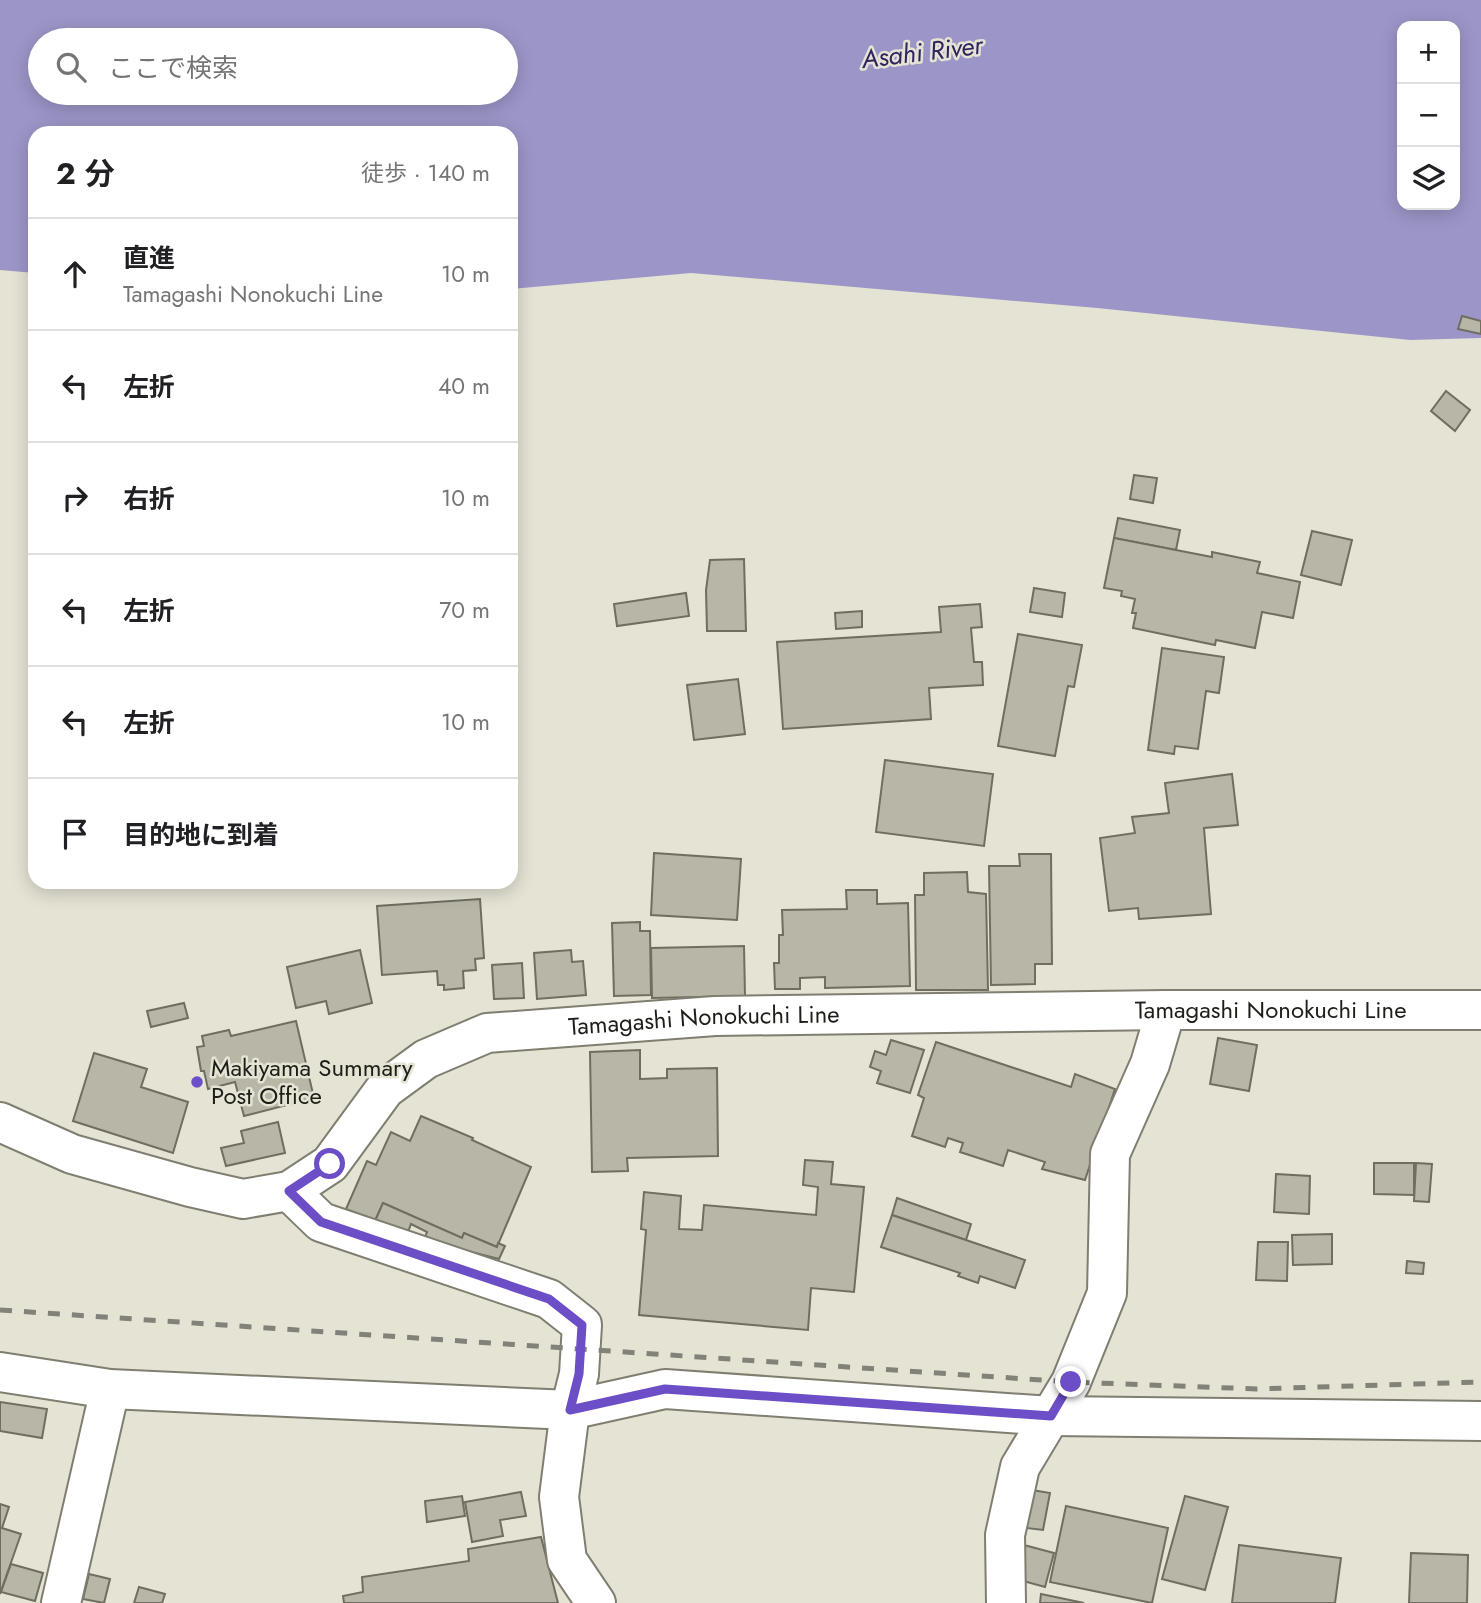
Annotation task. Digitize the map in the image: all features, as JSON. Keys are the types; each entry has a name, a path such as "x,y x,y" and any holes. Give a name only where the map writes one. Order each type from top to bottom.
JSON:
{"street":[{"name":"Tamagashi Nonokuchi Line","path":"0,1122 72,1154 243,1199 289,1191 330,1164 385,1089 425,1059 487,1033 715,1016 1166,1010 1481,1010"},
{"path":"1006,1603 1005,1535 1020,1467 1071,1382 1107,1293 1110,1154 1150,1064 1166,1010"},
{"path":"289,1191 321,1222 549,1299 582,1325 579,1374 570,1410 559,1497 567,1560 596,1603"},
{"path":"0,1372 110,1389 570,1410 665,1389 1051,1416 1481,1421"},
{"path":"61,1603 110,1389"}],"water":[{"name":"Asahi River","path":"0,0 1481,0 1481,338 1410,340 1097,308 691,273 518,288 518,126 28,126 28,272 0,270"}],"building":[{"path":"1462,316 1481,321 1481,334 1458,329"},
{"path":"1446,391 1470,410 1455,431 1431,411"},
{"path":"1134,475 1157,478 1153,503 1130,499"},
{"path":"1118,518 1180,530 1176,550 1114,538"},
{"path":"1312,531 1352,540 1341,585 1301,575"},
{"path":"1114,538 1212,557 1212,552 1260,562 1257,573 1300,582 1293,618 1262,612 1255,648 1216,640 1215,645 1133,628 1135,599 1121,596 1122,591 1104,588"},
{"path":"744,559 746,631 707,631 706,590 710,560"},
{"path":"1034,588 1065,593 1062,617 1030,612"},
{"path":"686,593 689,616 617,626 614,604"},
{"path":"980,604 982,627 971,628 974,662 982,662 983,685 929,688 931,719 783,729 777,642 941,632 939,607"},
{"path":"862,611 862,627 836,629 835,613"},
{"path":"1018,634 1082,645 1074,687 1068,686 1055,756 998,746"},
{"path":"1162,648 1224,657 1219,693 1206,691 1198,749 1175,746 1174,754 1148,750"},
{"path":"738,679 745,734 694,740 687,685"},
{"path":"885,760 993,774 984,846 876,832"},
{"path":"1232,774 1238,825 1204,828 1211,914 1139,919 1138,908 1109,911 1100,838 1135,833 1132,817 1169,813 1165,783"},
{"path":"654,853 741,859 737,920 651,915"},
{"path":"1019,854 1051,854 1052,964 1035,964 1035,984 991,985 989,866 1020,866"},
{"path":"967,872 968,892 986,894 988,990 916,990 915,895 924,895 924,873"},
{"path":"846,890 877,890 877,904 908,903 910,986 825,988 825,977 800,978 800,989 775,989 774,963 779,963 779,935 783,935 782,910 847,909"},
{"path":"480,899 484,958 475,959 476,970 463,971 464,988 444,990 444,985 438,985 437,971 382,975 377,906"},
{"path":"640,922 640,931 650,931 651,995 614,996 612,923"},
{"path":"744,946 745,996 652,998 651,948"},
{"path":"360,950 372,1003 329,1014 326,1001 296,1008 287,967"},
{"path":"571,950 572,962 583,961 586,995 537,999 534,953"},
{"path":"522,963 524,998 494,999 492,965"},
{"path":"184,1003 188,1018 151,1027 147,1011"},
{"path":"296,1021 314,1098 244,1116 235,1082 208,1089 204,1071 201,1071 197,1047 204,1046 202,1036 229,1030 231,1036"},
{"path":"1218,1038 1257,1045 1249,1091 1210,1084"},
{"path":"891,1040 924,1050 910,1093 877,1083 881,1071 870,1067 875,1051 886,1055"},
{"path":"936,1042 1071,1087 1075,1074 1115,1089 1085,1180 1042,1169 1045,1162 1008,1150 1003,1166 960,1152 963,1143 948,1138 945,1147 912,1136 924,1098 918,1095"},
{"path":"640,1050 640,1079 667,1078 667,1069 717,1068 718,1156 627,1158 628,1171 592,1172 590,1052"},
{"path":"94,1053 147,1069 141,1087 188,1102 173,1153 73,1121"},
{"path":"421,1116 531,1167 497,1247 464,1233 462,1238 383,1203 375,1221 346,1209 367,1161 376,1165 391,1132 410,1141"},
{"path":"278,1122 285,1153 226,1166 221,1148 244,1143 241,1131"},
{"path":"805,1160 833,1162 831,1184 864,1187 854,1292 811,1288 808,1330 639,1315 646,1230 641,1229 644,1192 681,1196 679,1229 702,1230 704,1205 816,1215 818,1187 803,1185"},
{"path":"1374,1163 1414,1163 1414,1195 1374,1194"},
{"path":"1416,1163 1432,1164 1429,1202 1414,1201"},
{"path":"1276,1174 1310,1176 1309,1214 1274,1212"},
{"path":"897,1198 971,1224 966,1240 892,1215"},
{"path":"383,1203 462,1238 464,1233 497,1247 498,1243 505,1246 499,1259 424,1240 427,1232 411,1224 407,1235 375,1221"},
{"path":"892,1215 1025,1260 1015,1288 980,1276 978,1283 958,1276 960,1273 881,1247"},
{"path":"1332,1234 1332,1264 1293,1265 1292,1235"},
{"path":"1258,1242 1288,1242 1287,1281 1256,1280"},
{"path":"1407,1261 1424,1263 1423,1274 1406,1273"},
{"path":"0,1402 47,1409 42,1438 0,1431"},
{"path":"1032,1490 1050,1493 1043,1530 1026,1528"},
{"path":"521,1492 526,1516 500,1520 503,1536 472,1542 465,1502"},
{"path":"462,1496 465,1516 427,1522 425,1501"},
{"path":"1185,1496 1228,1507 1205,1590 1162,1579"},
{"path":"0,1504 9,1507 2,1528 21,1534 0,1594"},
{"path":"1066,1506 1168,1528 1152,1603 1050,1582"},
{"path":"541,1537 558,1603 344,1603 343,1596 363,1592 362,1577 469,1561 468,1549"},
{"path":"1024,1545 1054,1553 1045,1587 1016,1579"},
{"path":"1239,1545 1341,1558 1335,1603 1232,1603"},
{"path":"1411,1553 1468,1555 1467,1603 1409,1603"},
{"path":"11,1564 43,1573 35,1601 1,1592"},
{"path":"89,1574 110,1579 104,1603 83,1599"},
{"path":"139,1587 165,1594 162,1603 134,1603"},
{"path":"1041,1594 1084,1603 1040,1603"}],"railway":[{"path":"0,1310 1071,1382 1257,1389 1481,1382"}],"place":[{"name":"Makiyama Summary Post Office","path":"197,1082"}],"route":[{"path":"330,1164 289,1191 321,1222 549,1299 582,1325 579,1374 570,1410 665,1389 1051,1416 1071,1382"}]}
